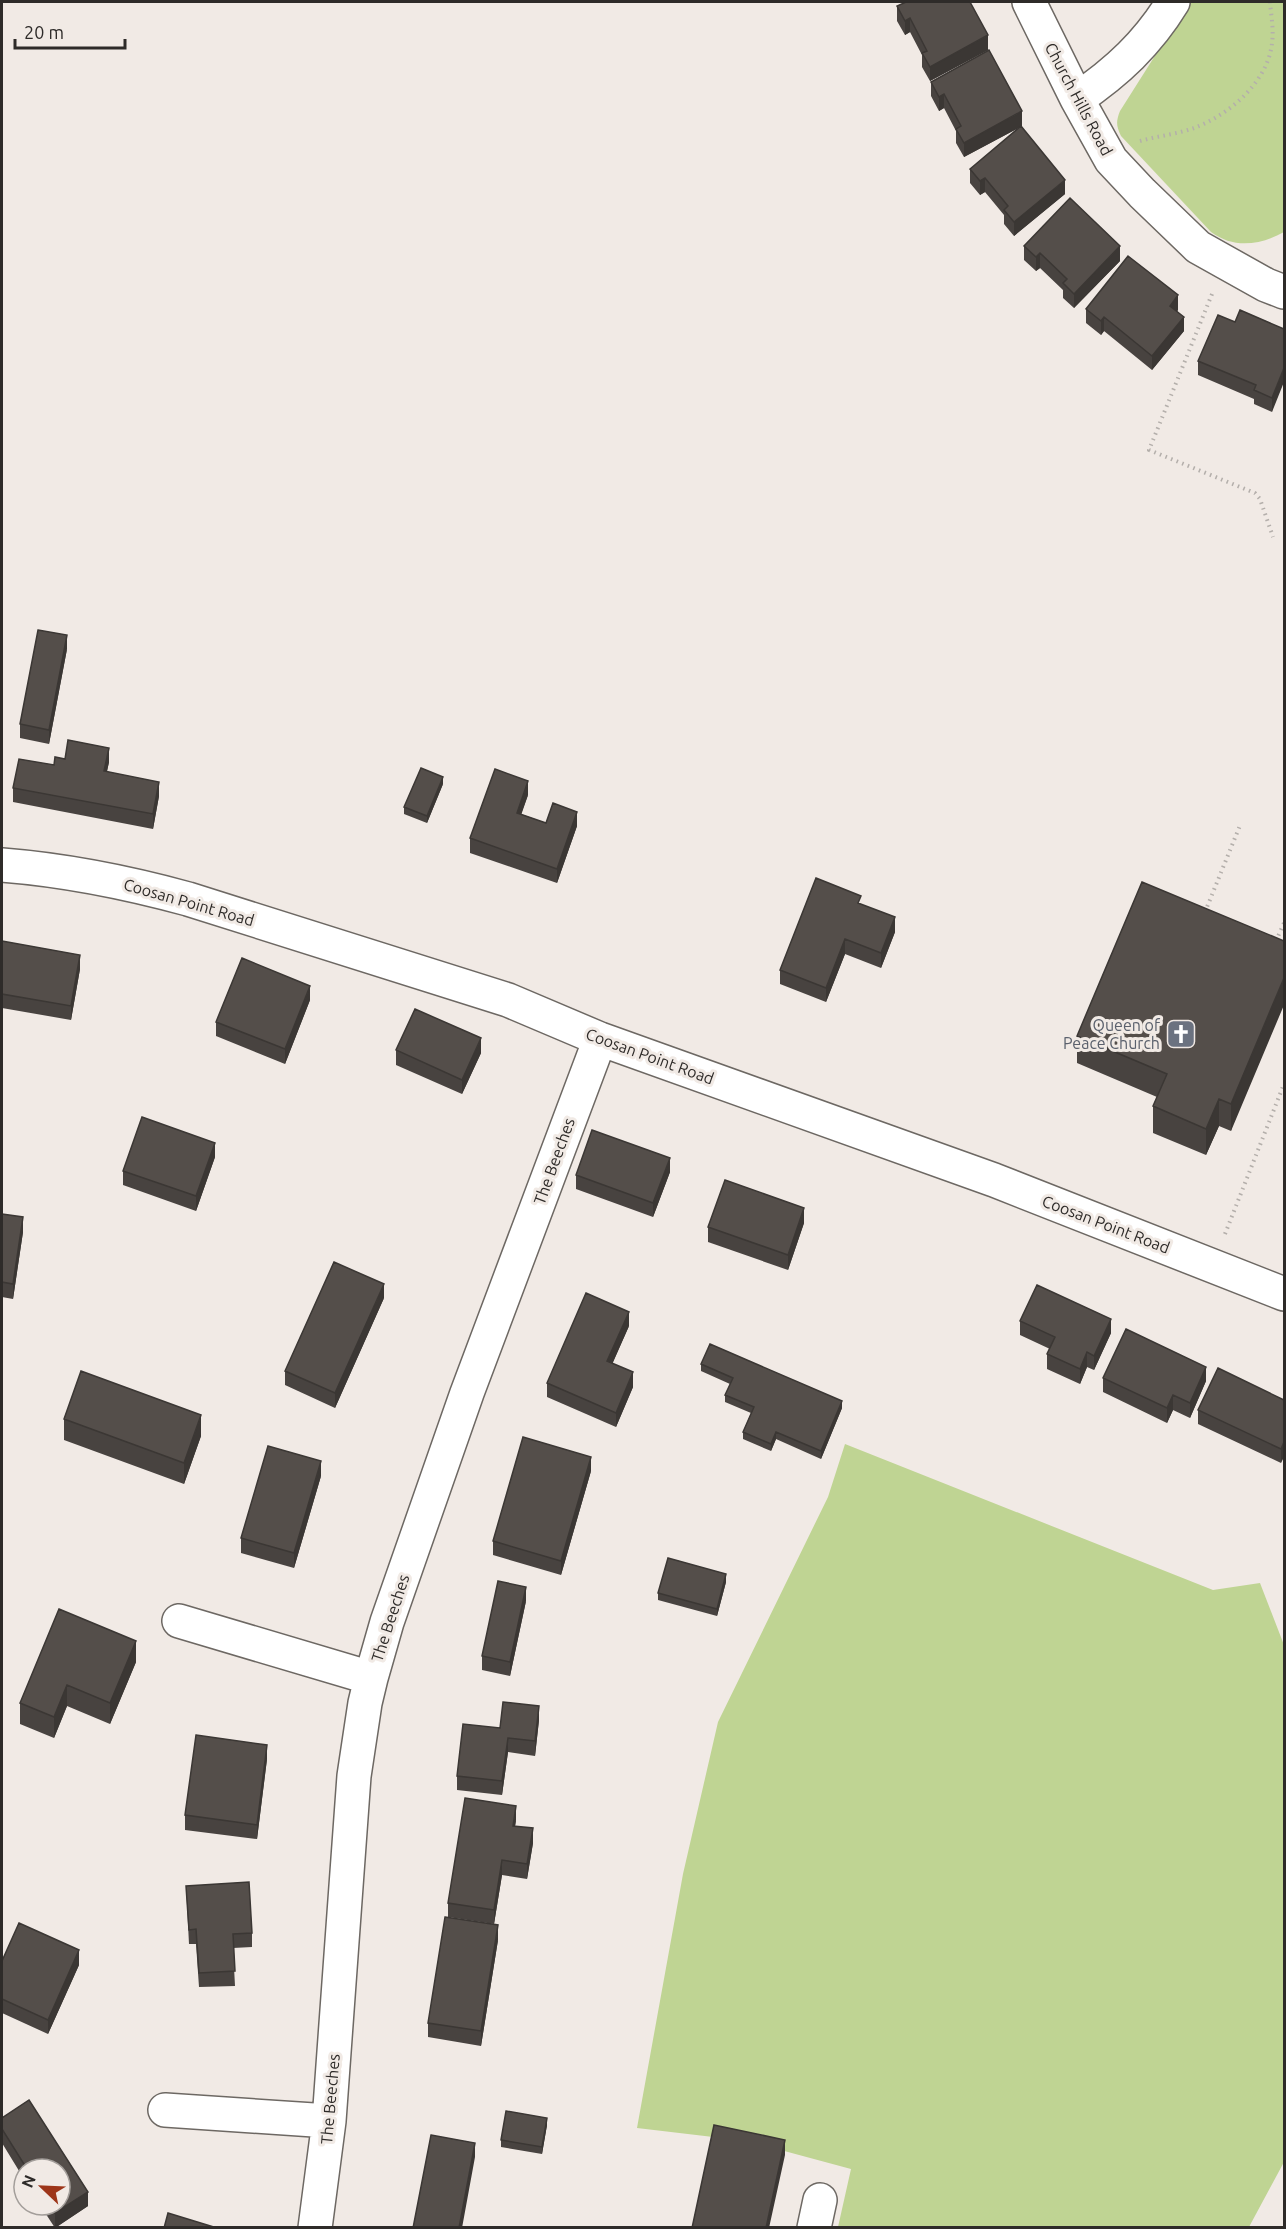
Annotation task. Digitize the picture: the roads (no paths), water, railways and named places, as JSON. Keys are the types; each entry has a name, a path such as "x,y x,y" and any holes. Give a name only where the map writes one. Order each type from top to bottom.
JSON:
{"street":[{"name":"Church Hills Road","path":"1029,2 1104,150 1134,185 1198,247 1266,285 1284,292"},
{"path":"1077,99 1106,80 1128,61 1155,30 1173,2"},
{"name":"Coosan Point Road","path":"2,865 85,874 188,899 508,1000 600,1039 983,1176 1284,1294"},
{"name":"The Beeches","path":"315,2228 329,2121 354,1776 365,1703 387,1622 467,1393 600,1039"},
{"path":"179,1621 371,1678"},
{"path":"165,2110 329,2121"}],"place":[{"name":"Queen of Peace Church","path":"1181,1034"}]}
